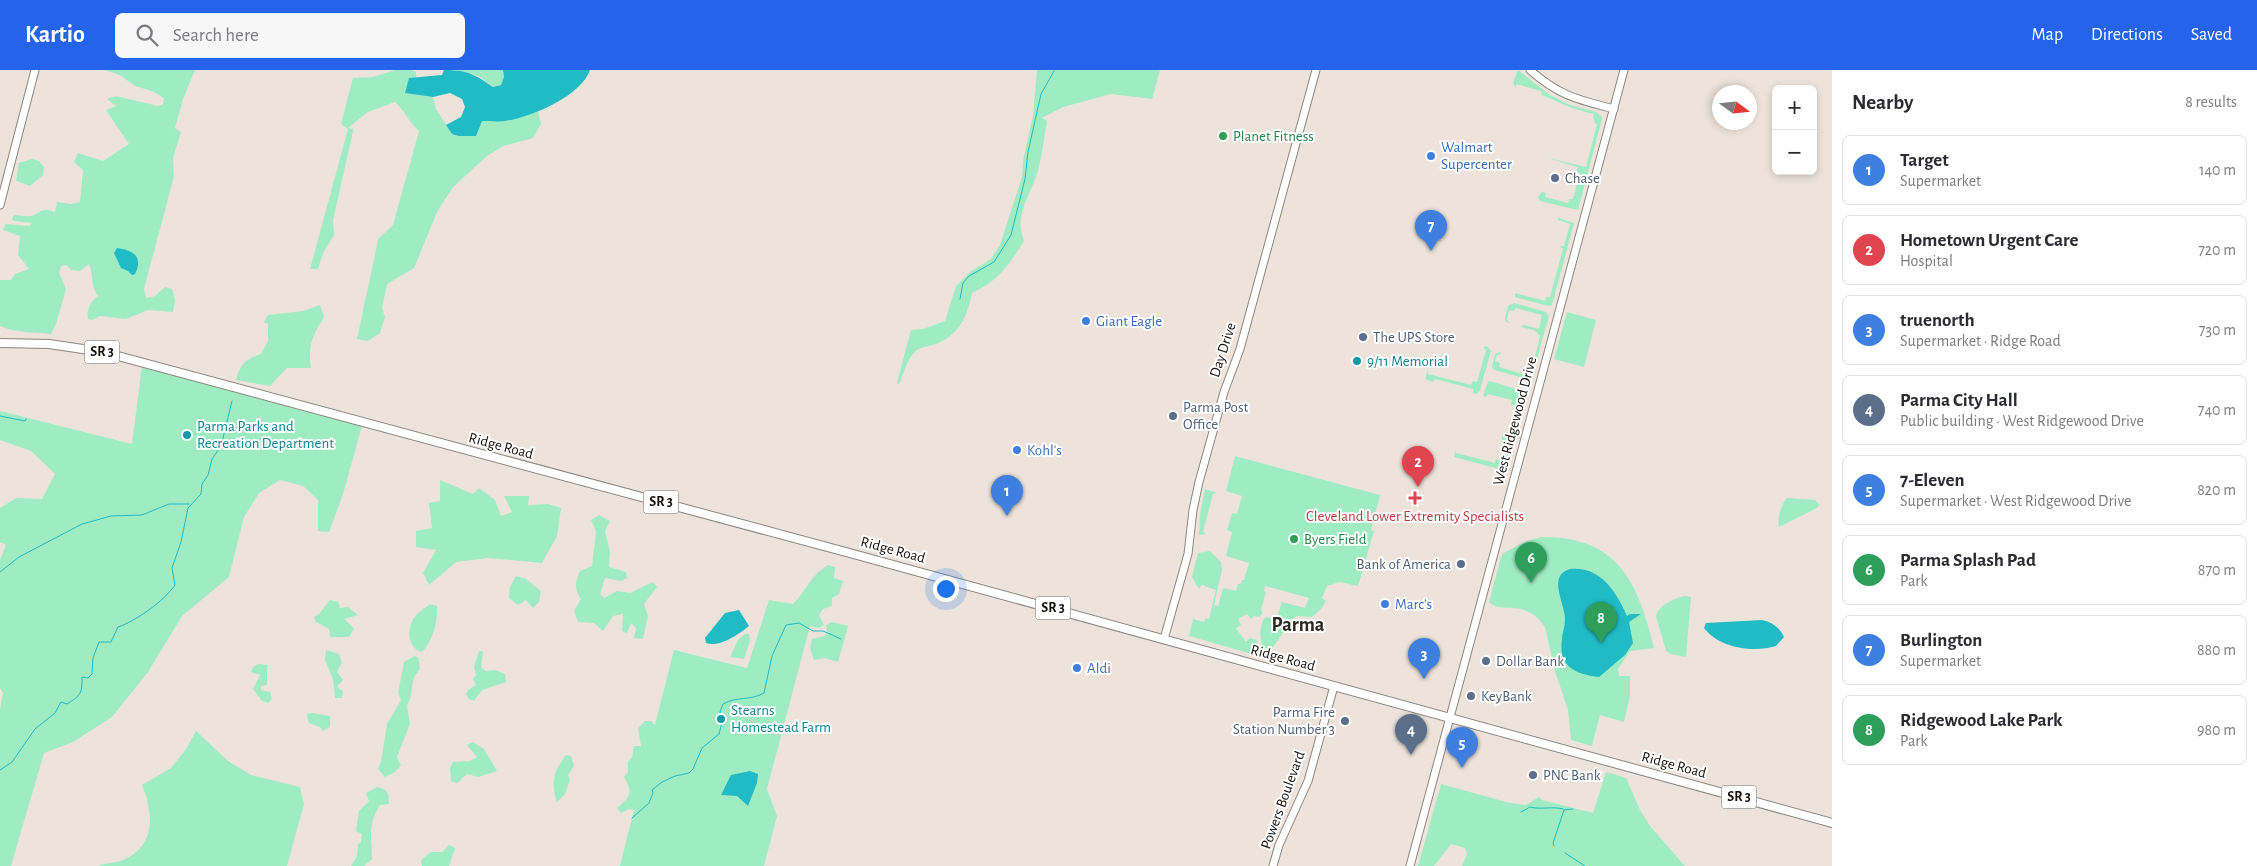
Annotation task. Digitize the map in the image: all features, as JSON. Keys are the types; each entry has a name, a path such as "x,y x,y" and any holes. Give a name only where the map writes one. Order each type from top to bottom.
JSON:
{"main road":[{"path":"0,205 35,70"},
{"name":"Day Drive","path":"1164,639 1188,554 1195,498 1201,474 1222,398 1240,350 1316,70"},
{"path":"1530,70 1558,92 1614,109"},
{"name":"West Ridgewood Drive","path":"1410,866 1624,70"},
{"name":"Ridge Road","path":"0,343 49,344 103,352 1164,639 1832,823"},
{"name":"Powers Boulevard","path":"1273,866 1279,845 1308,781 1334,686"}],"green space":[{"path":"104,70 195,70 183,99 175,128 181,132 173,158 174,176 144,289 146,298 155,296 165,287 172,289 175,300 173,312 148,310 126,319 100,316 92,320 88,319 90,306 98,296 94,288 89,264 80,271 71,270 67,265 61,266 59,273 66,289 56,324 51,334 19,331 0,326 0,280 11,280 15,274 29,269 18,255 20,236 3,230 6,224 29,226 32,223 14,221 12,219 14,215 31,216 43,210 55,212 57,202 71,204 80,202 83,170 74,162 78,153 103,161 129,144 106,110 116,106 107,99 116,96 158,106 163,104 164,98 152,91 135,86 120,75"},
{"path":"395,70 412,70 416,72 416,78 409,79 406,93 433,97 436,109 452,134 482,121 505,121 538,110 541,124 533,138 503,146 487,156 453,187 437,212 414,268 387,284 382,308 385,317 380,333 368,341 357,339 378,239 393,225 419,131 395,102 368,112 348,128 353,129 333,220 334,235 323,253 318,269 310,269 348,129 341,124 353,78 373,77"},
{"path":"457,70 503,70 504,77 501,85 493,87 479,76"},
{"path":"1037,70 1160,70 1152,99 1111,94 1063,107 1042,118 1047,121 1038,171 1022,213 1021,231 1024,241 996,278 972,293 968,310 957,330 944,340 919,349 914,353 908,361 899,384 897,383 911,330 923,329 945,321 956,286 970,272 991,259 1000,245 1022,177 1023,161 1033,115"},
{"path":"1518,70 1550,95 1570,105 1596,112 1601,116 1602,119 1578,210 1540,201 1538,197 1542,192 1546,193 1545,197 1568,203 1569,199 1573,199 1580,173 1576,171 1578,167 1548,158 1586,167 1597,124 1593,114 1572,108 1542,95 1541,91 1516,84 1516,88 1513,83"},
{"path":"32,159 39,161 44,167 43,175 30,186 16,181 19,163"},
{"path":"1558,218 1574,223 1552,305 1548,306 1515,297 1515,293 1545,301 1546,297 1550,297 1563,249 1560,246 1564,246 1570,224 1558,220"},
{"path":"1514,303 1546,312 1549,316 1531,380 1494,370 1492,367 1495,354 1500,352 1501,354 1497,355 1495,361 1500,363 1499,367 1526,375 1533,365 1540,336 1534,330 1521,327 1524,325 1539,329 1542,315 1516,308 1514,311 1509,310 1507,320 1510,323 1506,322 1508,306"},
{"path":"320,305 324,317 310,347 311,368 287,368 270,386 236,380 239,370 244,363 261,354 268,341 268,324 264,322 268,315 303,311"},
{"path":"1567,312 1596,320 1584,367 1554,359"},
{"path":"1487,346 1491,351 1480,390 1477,394 1473,393 1473,389 1435,379 1433,382 1425,379 1428,370 1428,374 1471,385 1473,381 1477,382 1486,350 1483,347"},
{"path":"142,366 362,426 343,494 329,532 318,531 318,500 303,486 280,480 259,493 244,517 229,577 182,616 148,672 112,717 73,742 44,753 11,866 0,866 0,709 3,693 0,688 0,560 6,545 0,542 0,508 16,498 42,499 55,474 31,451 0,440 0,411 132,444"},
{"path":"1490,381 1528,393 1507,468 1503,470 1454,457 1456,449 1456,453 1495,463 1496,459 1502,460 1506,444 1501,443 1503,433 1509,434 1516,406 1511,405 1512,400 1488,394 1486,397 1483,396"},
{"path":"1235,456 1380,495 1371,530 1374,531 1358,586 1340,582 1327,586 1322,598 1326,601 1321,609 1312,617 1297,616 1285,625 1287,627 1266,657 1263,657 1260,632 1263,620 1266,617 1276,620 1282,602 1305,608 1309,598 1265,586 1264,591 1266,592 1261,610 1263,613 1259,617 1254,616 1251,619 1247,614 1238,619 1241,625 1236,628 1246,642 1250,638 1257,640 1259,656 1189,636 1193,619 1204,622 1206,618 1209,619 1216,590 1202,585 1199,589 1192,577 1198,553 1210,551 1221,562 1222,570 1214,605 1218,606 1223,588 1236,591 1238,584 1241,584 1242,580 1244,580 1249,563 1226,556 1232,532 1227,530 1232,513 1237,514 1242,496 1226,491"},
{"path":"440,480 473,494 479,488 495,500 501,516 512,512 504,496 529,496 528,505 548,504 561,508 557,536 542,563 488,558 456,562 429,585 423,573 436,550 416,547 416,531 432,528 429,503 440,501"},
{"path":"1205,489 1217,493 1213,494 1203,532 1206,534 1199,535 1200,514"},
{"path":"1787,498 1815,500 1819,505 1817,508 1779,527 1780,512"},
{"path":"599,515 610,521 605,531 610,552 609,567 626,572 627,578 621,581 605,578 600,594 604,598 617,591 630,593 653,582 657,587 644,604 648,616 643,639 634,638 636,628 631,623 627,633 622,631 623,614 613,616 603,631 594,623 578,622 574,611 581,599 576,589 578,575 580,571 592,566 596,531 591,520"},
{"path":"1541,537 1567,539 1589,545 1606,554 1620,567 1632,584 1640,603 1654,648 1630,651 1618,669 1619,676 1630,676 1630,696 1624,722 1600,715 1592,746 1571,740 1568,710 1555,671 1545,627 1529,612 1522,609 1495,606 1489,602 1502,554 1524,542"},
{"name":"Stearns Homestead Farm","path":"828,565 835,567 834,578 843,581 839,594 832,598 832,606 823,609 819,615 824,625 819,628 810,626 767,789 777,816 764,866 620,866 634,810 629,809 621,813 617,808 628,798 630,792 624,777 628,772 628,762 632,757 634,746 641,746 638,728 645,721 651,721 655,725 674,650 747,668 769,600 793,604 813,578"},
{"path":"516,576 526,579 541,591 539,602 533,608 526,600 518,605 509,598 510,587"},
{"path":"1685,596 1691,597 1686,657 1666,651 1656,616 1663,605"},
{"path":"330,600 338,602 340,608 348,607 358,615 344,619 354,628 349,637 330,637 329,629 316,622 314,617 319,614"},
{"path":"430,604 437,606 437,618 432,636 422,652 417,650 411,643 409,633 415,616"},
{"path":"832,622 848,626 838,662 825,658 814,660 810,648 812,639 825,636 827,631 826,625"},
{"path":"745,634 749,634 750,641 744,659 730,657 738,640"},
{"path":"326,650 339,654 342,663 337,672 343,680 337,687 343,691 342,698 335,698 333,679 325,660"},
{"path":"479,651 483,651 481,667 486,671 495,670 505,674 506,682 482,690 474,701 469,699 466,694 468,690 476,685 473,679 476,675 474,667"},
{"path":"414,656 418,657 420,669 414,678 407,706 410,724 397,757 401,765 395,772 385,777 378,769 381,762 387,724 401,700 398,693 404,662"},
{"path":"258,664 267,665 267,685 261,686 261,690 270,692 272,699 268,703 262,701 253,689 260,675 251,672 253,667"},
{"path":"307,714 330,716 330,727 323,731 320,727 309,723"},
{"path":"196,731 228,761 251,775 300,787 304,804 287,866 98,866 121,861 141,847 146,839 150,819 149,808 142,785 171,768 186,749"},
{"path":"473,742 484,749 497,771 478,777 467,774 457,783 451,781 450,768 453,762 470,761 477,757 467,745"},
{"path":"566,755 571,756 574,766 568,775 570,780 565,794 557,802 554,777"},
{"path":"1606,772 1626,778 1640,810 1650,826 1685,866 1462,866 1467,854 1465,848 1451,844 1434,866 1418,866 1441,784 1510,803 1526,805 1539,797 1542,800 1593,813"},
{"path":"377,787 387,792 389,804 380,805 373,819 371,831 372,859 364,866 351,866 357,856 358,844 361,842 362,834 356,831 359,811 369,801 366,793"},
{"path":"449,845 455,848 449,866 422,866 421,860 431,852 442,852"}],"water":[{"path":"444,70 470,74 493,87 501,85 504,77 503,70 590,70 577,88 554,104 516,119 482,121 476,136 459,136 452,134 446,125 461,117 465,107 462,99 450,93 433,97 405,93 409,78 442,75"},
{"path":"117,248 135,255 138,263 135,274 132,275 121,268 114,253"},
{"path":"1570,569 1581,569 1590,572 1606,582 1618,598 1627,616 1630,614 1641,614 1629,622 1633,643 1625,655 1599,677 1583,674 1570,667 1566,663 1561,649 1565,614 1558,584 1559,578 1563,573"},
{"path":"739,610 749,626 723,642 717,644 706,643 705,638 725,613"},
{"path":"1762,620 1775,626 1784,637 1776,646 1757,649 1737,647 1718,640 1704,628 1706,623"},
{"path":"750,771 758,774 757,783 748,806 737,796 721,795 731,775"}],"waterway":[{"path":"960,299 963,283 969,276 994,262 1011,235 1025,179 1028,152 1041,94 1054,71"},
{"path":"0,770 12,762 35,729 55,713 61,702 67,704 80,694 82,677 88,678 92,674 93,658 99,642 111,642 118,627 149,610 175,585 172,568 181,542 188,508 201,494 202,484 208,475 212,459 221,446 232,401"},
{"path":"0,416 25,421 26,419"},
{"path":"0,572 19,557 82,524 111,516 142,515 169,504 189,504"},
{"path":"632,818 649,803 653,793 652,790 662,782 675,776 689,773 693,769 702,748 719,734 722,722 720,712 723,704 764,693 772,656 786,625 799,623 813,631 823,631 841,639"},
{"path":"1521,812 1530,807 1563,809"},
{"path":"1554,846 1553,843 1564,810 1573,809"},
{"path":"1565,853 1585,866"}],"place":[{"name":"Planet Fitness","path":"1223,136"},
{"name":"Walmart Supercenter","path":"1431,156"},
{"name":"Chase","path":"1555,178"},
{"name":"Burlington","path":"1431,251"},
{"name":"Giant Eagle","path":"1086,321"},
{"name":"The UPS Store","path":"1363,337"},
{"name":"9/11 Memorial","path":"1357,361"},
{"name":"Parma Post Office","path":"1173,416"},
{"name":"Parma Parks and Recreation Department","path":"187,435"},
{"name":"Kohl's","path":"1017,450"},
{"name":"Hometown Urgent Care","path":"1418,487"},
{"name":"Cleveland Lower Extremity Specialists","path":"1415,498"},
{"name":"Target","path":"1007,516"},
{"name":"Byers Field","path":"1294,539"},
{"name":"Bank of America","path":"1461,564"},
{"name":"Parma Splash Pad","path":"1531,583"},
{"name":"Marc's","path":"1385,604"},
{"name":"Ridgewood Lake Park","path":"1601,643"},
{"name":"Dollar Bank","path":"1486,661"},
{"name":"Aldi","path":"1077,668"},
{"name":"truenorth","path":"1424,679"},
{"name":"KeyBank","path":"1471,696"},
{"name":"Stearns Homestead Farm","path":"721,719"},
{"name":"Parma Fire Station Number 3","path":"1345,721"},
{"name":"Parma City Hall","path":"1411,755"},
{"name":"7-Eleven","path":"1462,768"},
{"name":"PNC Bank","path":"1533,775"}],"district":[{"name":"Parma","path":"1298,625"}]}
